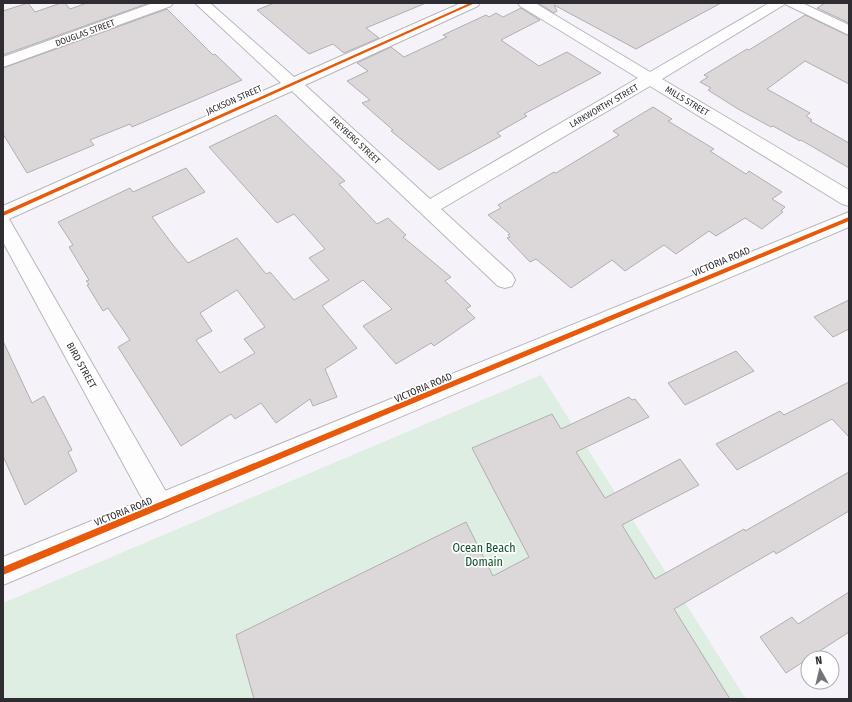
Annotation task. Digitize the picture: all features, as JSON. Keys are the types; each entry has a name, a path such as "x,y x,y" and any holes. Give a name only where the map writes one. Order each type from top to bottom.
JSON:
{"street":[{"name":"DOUGLAS STREET","path":"3,62 166,3"},
{"name":"FREYBERG STREET","path":"202,3 429,208 504,280"},
{"name":"JACKSON STREET","path":"3,214 473,3"},
{"name":"MILLS STREET","path":"526,3 849,199"},
{"name":"LARKWORTHY STREET","path":"429,208 779,3"},
{"path":"791,3 849,31"},
{"name":"VICTORIA ROAD","path":"3,571 849,219"},
{"name":"BIRD STREET","path":"3,224 160,506"}],"green space":[{"name":"Ocean Beach Domain","path":"541,375 746,699 3,699 3,603"}],"building":[{"path":"28,3 35,12 61,3 65,3 70,9 87,3 149,3 3,55 3,11"},
{"path":"274,3 426,3 366,28 379,38 344,53 333,44 309,54 257,10"},
{"path":"538,3 721,3 636,49 554,5 557,11 554,13"},
{"path":"825,3 849,3 849,23 817,8"},
{"path":"521,8 540,20 501,40 539,66 567,52 601,73 524,114 527,116 497,133 501,136 439,170 391,131 393,130 362,103 370,100 347,81 368,71 357,63 391,47 404,57 447,37 443,35 486,15 489,17 496,13 503,17"},
{"path":"167,9 213,55 215,54 242,80 132,127 130,124 90,140 94,145 27,173 3,134 3,68"},
{"path":"805,15 849,36 849,84 805,61 767,89 810,113 806,116 812,120 810,121 849,143 849,168 801,140 800,141 773,126 771,127 738,109 708,90 711,88 700,82 708,77 704,75 747,49 749,50"},
{"path":"653,107 672,119 668,121 714,149 710,151 746,174 749,171 782,192 772,199 785,207 781,211 783,212 762,229 745,218 716,236 709,231 676,254 664,245 625,271 612,260 571,288 536,259 530,262 507,238 510,237 508,235 510,234 488,215 501,208 498,205 554,172 556,173 619,135 613,131"},
{"path":"276,115 345,181 339,184 377,224 388,218 406,235 403,237 451,277 445,281 471,306 466,309 475,318 434,346 431,343 396,364 363,326 392,309 363,280 322,306 357,348 325,369 337,397 313,406 310,399 276,423 261,403 235,419 231,414 181,446 118,347 130,340 108,308 103,311 87,285 89,284 86,281 89,280 69,247 73,245 58,222 130,188 133,192 186,168 205,192 152,217 188,263 237,238 266,274 270,272 294,300 329,280 309,258 325,249 294,214 277,223 209,147","holes":["237,290 265,327 244,339 255,353 220,373 196,340 212,331 200,313"]},
{"path":"849,300 849,329 833,337 814,317"},
{"path":"3,341 32,403 44,396 72,450 68,452 77,471 25,505 3,456"},
{"path":"736,351 754,371 685,405 668,383"},
{"path":"849,382 849,437 832,419 737,470 716,444 780,411 784,415"},
{"path":"629,397 632,400 635,399 649,417 576,452 605,498 680,459 699,485 622,525 655,579 744,529 745,531 849,472 849,511 776,554 774,551 674,609 730,699 254,699 236,635 466,522 493,576 529,557 472,448 552,414 561,429"},
{"path":"849,592 849,632 821,650 800,650 800,664 786,673 760,637 792,617 798,624"}],"cycle path":[{"path":"3,214 473,3"},
{"path":"3,571 849,219"}]}
